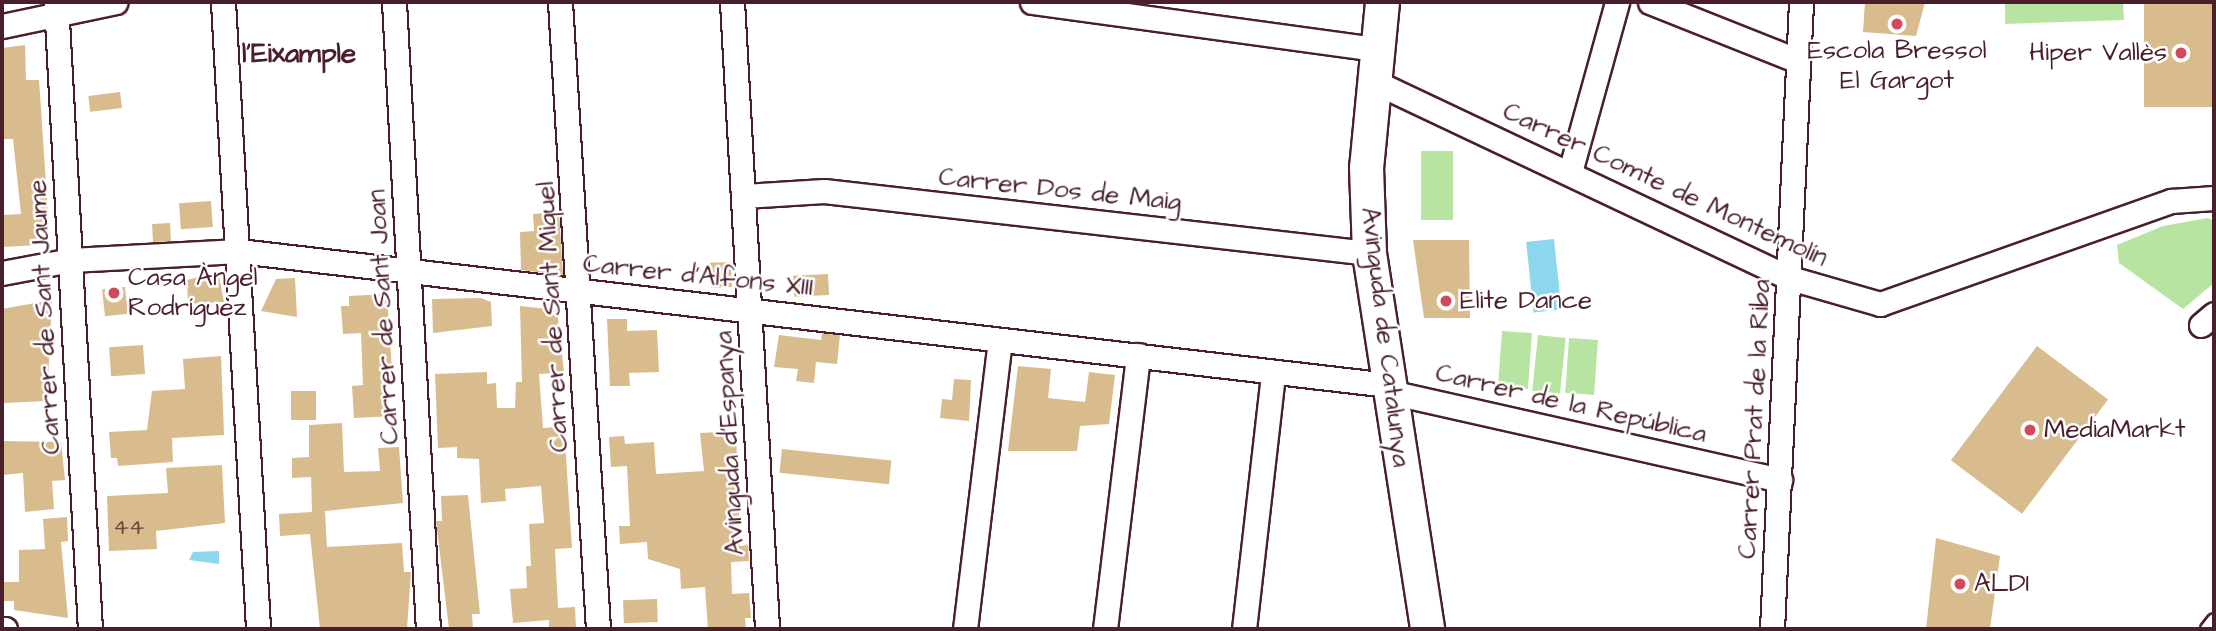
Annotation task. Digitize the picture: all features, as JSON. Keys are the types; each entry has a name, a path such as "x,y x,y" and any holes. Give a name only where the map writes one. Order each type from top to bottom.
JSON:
{"street":[{"path":"2,26 56,8 117,2"},
{"path":"223,2 258,629"},
{"name":"Carrer de Sant Joan","path":"394,2 428,629"},
{"name":"Carrer de Sant Miquel","path":"560,2 580,292 598,629"},
{"name":"Avinguda d'Espanya","path":"732,2 767,629"},
{"path":"1032,2 1376,49"},
{"name":"Avinguda de Catalunya","path":"1382,2 1366,167 1369,253 1427,629"},
{"path":"1570,172 1617,2"},
{"path":"1650,2 1798,61"},
{"name":"Carrer Prat de la Riba","path":"1772,629 1801,2"},
{"name":"Carrer de Sant Jaume","path":"56,8 90,629"},
{"name":"Carrer Comte de Montemolín","path":"1375,82 1790,278 1867,302 1908,300 2171,201 2214,198"},
{"name":"Carrer Dos de Maig","path":"744,196 824,191 1369,253"},
{"name":"Carrer d'Alfons XIII","path":"2,273 71,260 239,251 410,274 1138,355 1389,388"},
{"path":"965,629 1000,340"},
{"path":"1105,629 1138,355"},
{"path":"1244,629 1273,373"},
{"name":"Carrer de la República","path":"1389,388 1780,480"}],"lane":[{"path":"2207,629 2214,620"}],"green space":[{"path":"2005,2 2123,2 2124,20 2005,24"},
{"path":"1421,151 1453,151 1453,220 1421,220"},
{"path":"2208,218 2214,221 2214,283 2183,309 2119,263 2117,245 2163,226"},
{"path":"1502,331 1532,333 1528,389 1498,387"},
{"path":"1538,335 1566,338 1560,394 1532,391"},
{"path":"1569,338 1598,340 1594,395 1565,393"}],"water":[{"path":"1554,239 1561,310 1534,313 1526,242"},
{"path":"219,551 219,564 189,560 193,552"}],"building":[{"name":"Escola Bressol El Gargot","path":"1865,2 1925,2 1916,36 1863,32"},
{"name":"Hiper Vallès","path":"2144,2 2214,2 2214,107 2144,107"},
{"path":"25,45 26,80 39,80 49,227 41,227 41,245 2,247 2,215 21,214 13,139 2,139 2,48"},
{"path":"120,92 122,108 90,112 88,96"},
{"path":"211,201 213,227 181,229 179,203"},
{"path":"559,212 563,275 521,270 520,232 534,231 533,214"},
{"path":"170,223 171,241 153,242 152,224"},
{"path":"1413,240 1469,240 1470,318 1424,318"},
{"path":"731,262 732,287 711,288 710,263"},
{"path":"218,272 224,302 188,304 187,280"},
{"path":"828,274 829,295 794,297 793,276"},
{"path":"295,278 297,317 261,311 276,279"},
{"name":"Casa Àngel Rodríguez","path":"125,287 128,314 105,316 102,289"},
{"path":"387,294 392,371 386,371 387,405 395,416 354,418 352,386 363,385 361,333 343,334 341,306 349,306 349,296"},
{"path":"481,298 491,302 492,326 433,333 432,299"},
{"path":"52,300 47,401 4,403 2,309"},
{"path":"520,306 557,310 564,372 539,374 543,428 564,426 572,548 555,549 558,608 575,607 576,629 549,629 549,620 513,623 510,589 527,588 526,566 531,566 529,524 544,523 541,486 505,489 506,501 481,503 479,459 457,458 457,447 438,448 435,374 487,372 487,384 496,383 497,408 515,408 516,382 522,382"},
{"path":"607,319 627,319 627,331 657,330 659,372 629,373 630,386 610,386"},
{"path":"822,333 840,335 837,364 816,362 814,383 796,381 798,369 774,367 779,335 821,340"},
{"path":"143,345 145,374 111,376 109,347"},
{"name":"MediaMarkt","path":"2037,346 2108,400 2022,514 1951,460"},
{"path":"221,356 224,435 172,438 173,462 118,466 117,458 111,458 109,432 147,430 152,391 185,389 183,359"},
{"path":"1018,366 1051,369 1048,398 1085,402 1089,372 1115,375 1109,424 1080,426 1077,451 1008,451"},
{"path":"954,379 971,380 969,421 940,418 942,399 952,400"},
{"path":"291,391 316,391 316,420 291,420"},
{"path":"342,423 344,472 380,471 378,448 399,447 403,503 325,511 327,547 402,543 404,572 411,572 407,629 320,629 310,534 280,536 279,514 312,512 311,477 292,478 292,458 309,457 309,425"},
{"path":"736,431 740,546 748,545 749,561 731,562 732,594 749,593 751,618 745,618 746,629 708,629 705,587 681,589 680,569 648,559 647,542 620,544 619,526 630,526 627,466 611,467 609,437 624,436 625,444 654,442 656,474 704,471 700,433"},
{"path":"2,441 61,442 65,480 52,481 54,509 25,512 23,473 2,475"},
{"path":"782,449 891,460 889,484 779,473"},
{"path":"222,465 225,523 156,531 157,549 109,551 107,496 168,493 166,468"},
{"path":"468,495 480,614 472,614 473,629 449,629 436,521 442,521 441,496"},
{"path":"67,517 68,541 61,542 68,618 14,610 14,601 2,601 2,582 19,582 19,550 45,549 43,519"},
{"name":"ALDI","path":"1936,538 2000,556 1990,629 1926,629"},
{"path":"657,599 658,622 624,623 623,600"}],"place":[{"name":"Escola Bressol El Gargot","path":"1897,24"},
{"name":"Hiper Vallès","path":"2181,53"},
{"name":"Casa Àngel Rodríguez","path":"114,293"},
{"name":"Elite Dance","path":"1446,301"},
{"name":"MediaMarkt","path":"2030,430"},
{"name":"ALDI","path":"1960,584"}],"district":[{"name":"l'Eixample","path":"299,54"}]}
